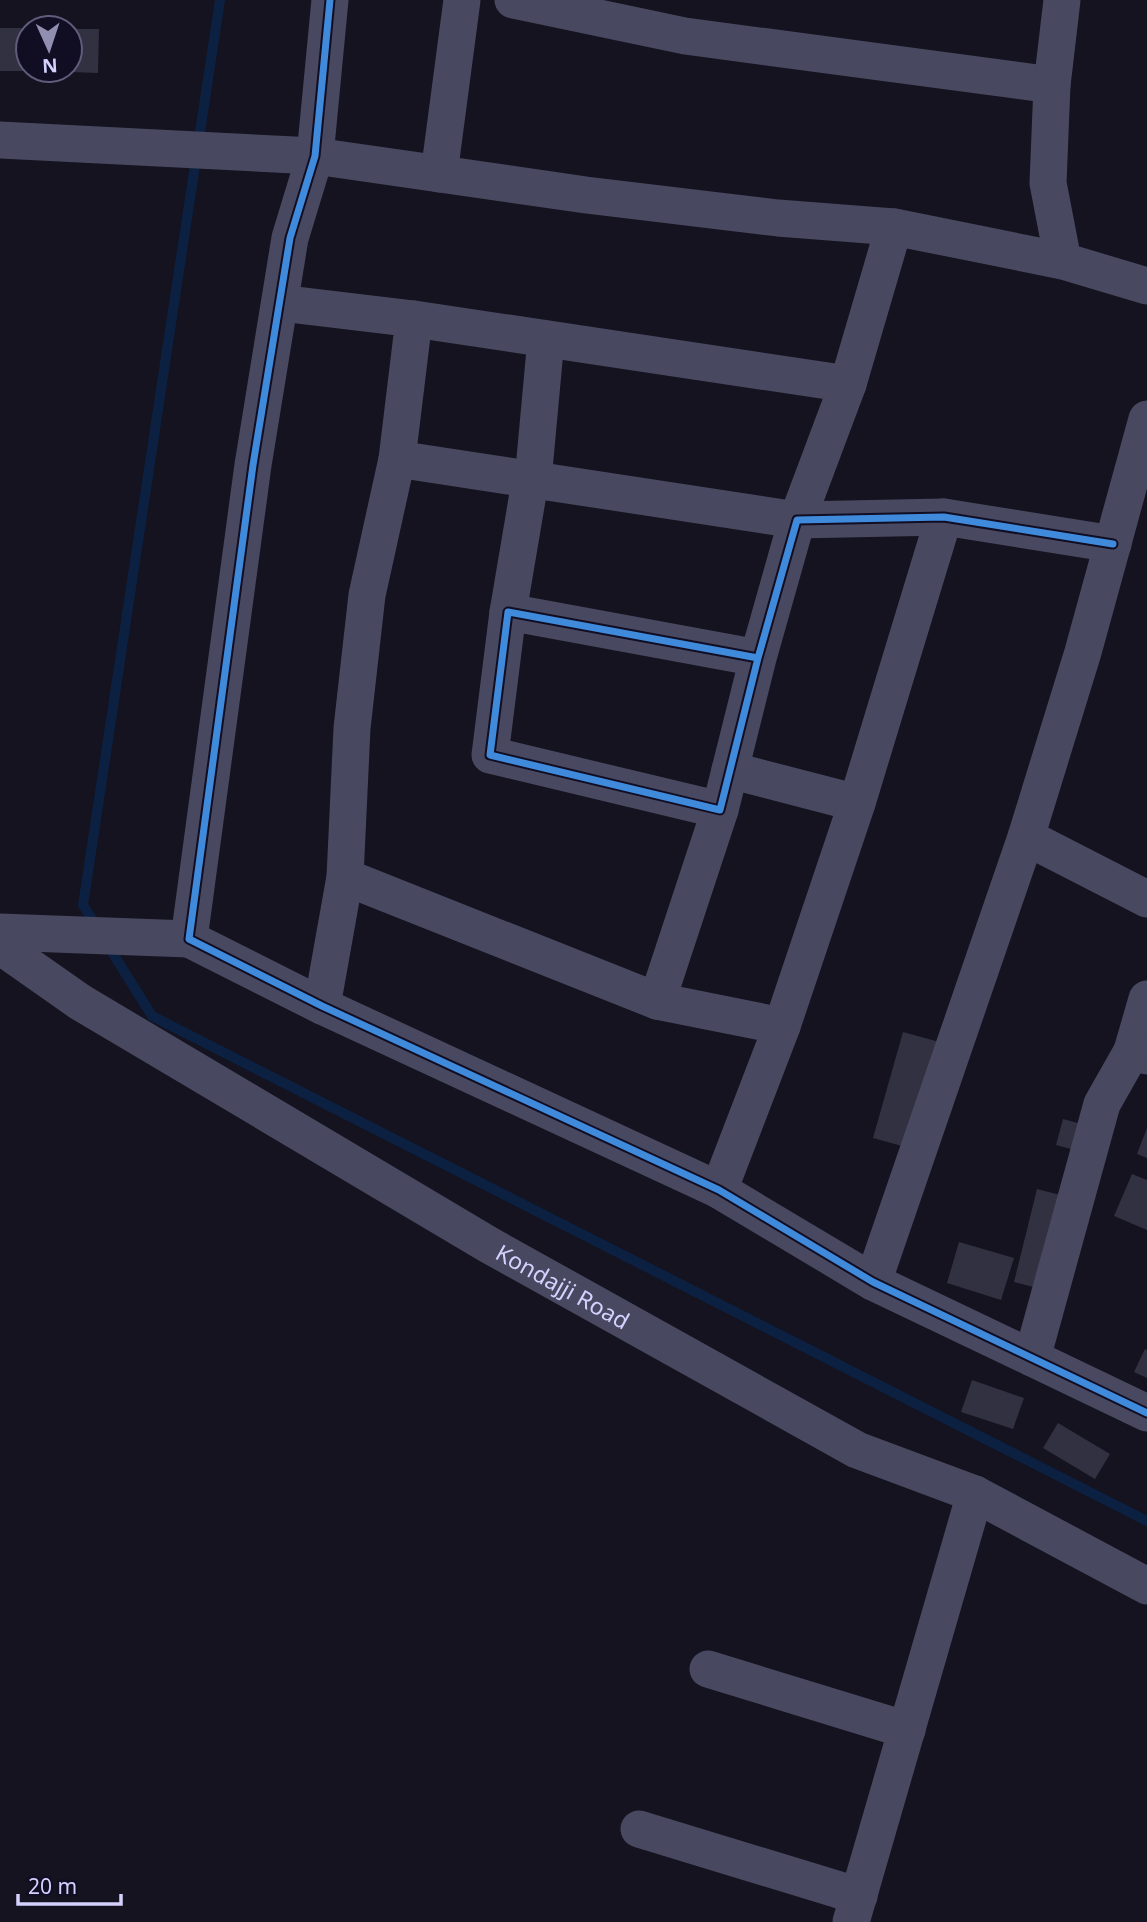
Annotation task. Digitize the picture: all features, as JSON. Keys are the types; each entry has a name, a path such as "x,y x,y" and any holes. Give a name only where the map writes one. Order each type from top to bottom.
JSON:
{"street":[{"path":"189,939 253,465 290,238 316,156 330,0"},
{"path":"439,173 462,0"},
{"path":"513,0 685,36 1052,85"},
{"path":"1062,0 1052,85 1048,183 1063,261"},
{"path":"0,140 316,156 586,195 778,219 894,227 1063,261 1147,286"},
{"path":"657,1001 720,810 758,658 797,520 848,384 894,227"},
{"path":"280,303 414,319 848,384"},
{"path":"322,1006 345,877 352,727 367,595 397,459 414,319"},
{"path":"546,339 533,480 530,482 508,612 490,755 720,810"},
{"path":"873,1282 1026,837 1083,652 1147,419"},
{"path":"397,459 797,520 944,517 1113,544"},
{"path":"719,1190 782,1026 857,803 944,517"},
{"path":"508,612 758,658"},
{"path":"730,770 857,803"},
{"path":"1026,837 1147,899"},
{"path":"345,877 657,1001 782,1026"},
{"path":"0,932 189,939 322,1006 719,1190 873,1282 1147,1413"},
{"name":"Kondajji Road","path":"0,946 80,1002 489,1245 857,1450 975,1494 1147,1586"},
{"path":"1032,1358 1102,1104 1139,1053 1147,999"},
{"path":"639,1829 855,1909 975,1494"},
{"path":"708,1669 907,1730"}],"building":[{"path":"0,28 14,28 14,71 0,71"},
{"path":"84,29 99,29 98,73 84,72"},
{"path":"903,1032 961,1048 931,1154 873,1138"},
{"path":"1063,1119 1096,1128 1089,1154 1056,1145"},
{"path":"1147,1128 1147,1158 1137,1154"},
{"path":"1132,1174 1147,1180 1147,1230 1114,1216"},
{"path":"1037,1189 1068,1197 1045,1290 1014,1282"},
{"path":"959,1242 1014,1258 1001,1300 947,1283"},
{"path":"1145,1349 1147,1350 1147,1378 1134,1372"},
{"path":"972,1380 1024,1398 1013,1429 961,1412"},
{"path":"1058,1423 1110,1454 1095,1479 1043,1448"}],"waterway":[{"path":"97,927 83,905 220,0"},
{"path":"107,944 152,1016 1147,1521"}],"cycle path":[{"path":"330,0 315,156 290,238 253,465 189,939 322,1006 719,1190 873,1282 1147,1413"},
{"path":"758,658 720,810 490,755 508,612 758,658 797,520 944,517 1113,544"}]}
